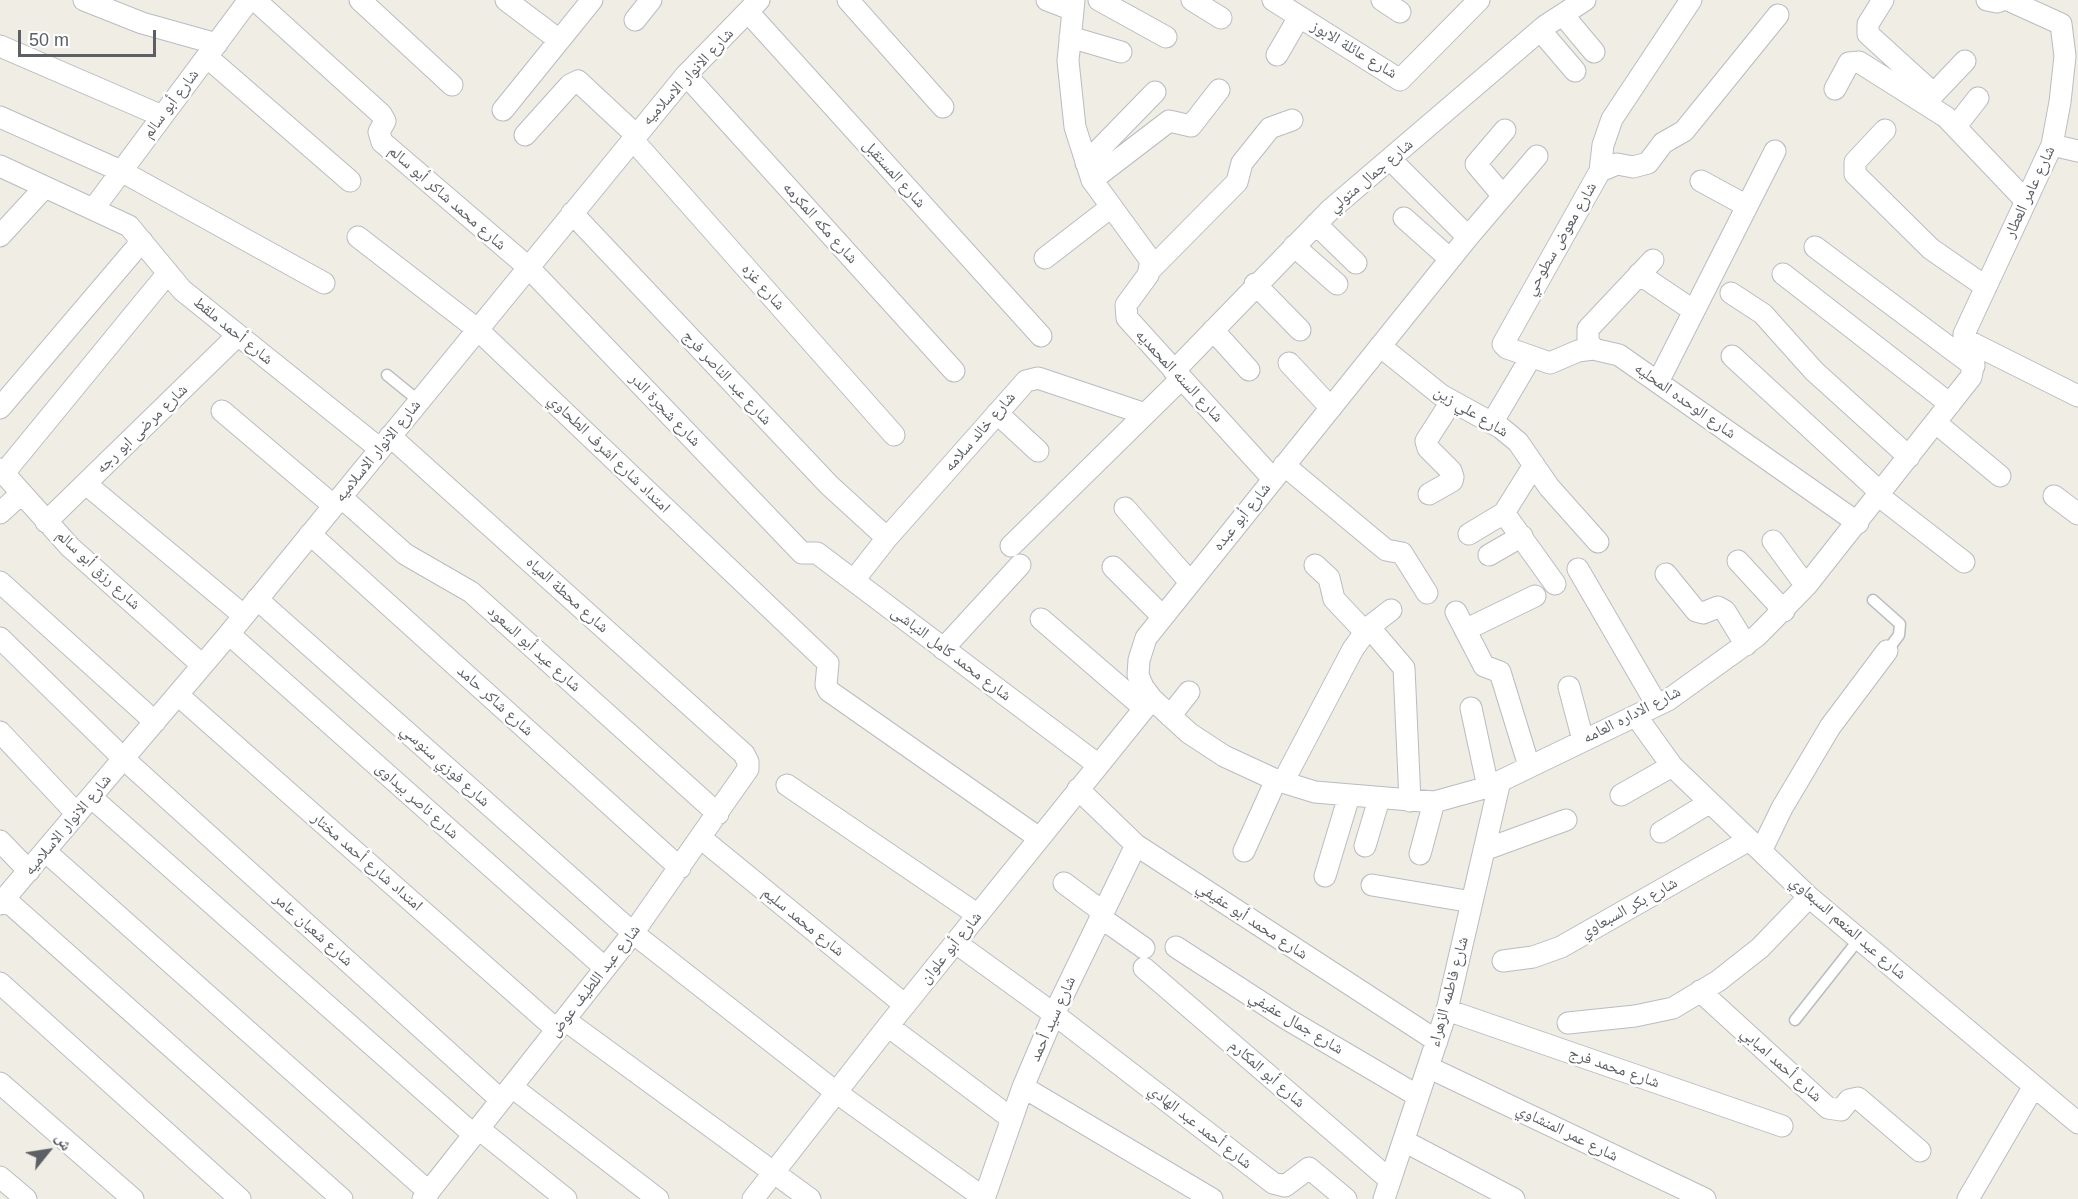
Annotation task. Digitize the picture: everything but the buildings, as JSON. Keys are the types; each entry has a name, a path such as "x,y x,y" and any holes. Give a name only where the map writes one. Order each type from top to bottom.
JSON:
{"street":[{"path":"84,0 212,50 350,181"},
{"name":"شارع أبو سالم","path":"93,208 249,0"},
{"name":"شارع محمد شاكر أبو سالم","path":"255,0 381,114 385,121 379,132 382,142 528,267"},
{"path":"360,0 452,85"},
{"path":"506,0 559,40"},
{"path":"503,110 592,0"},
{"path":"635,20 651,0"},
{"path":"848,0 943,107"},
{"path":"1047,0 1074,5 1068,61 1076,127 1089,172 1111,207 1149,257 1150,270"},
{"path":"1099,0 1166,37"},
{"path":"1192,0 1221,18"},
{"name":"شارع عائلة الابوز","path":"1273,0 1400,80 1479,0"},
{"path":"1382,0 1400,12"},
{"name":"شارع جمال متولي","path":"943,649 1016,556 1145,414 1213,330 1255,284 1316,224 1390,159 1540,30 1585,0"},
{"path":"1600,171 1603,145 1612,119 1691,0"},
{"path":"1883,0 1868,24 1868,34 2026,201"},
{"path":"1987,0 1997,2 2002,0"},
{"name":"شارع عامر العطار","path":"1964,339 1964,334 2052,146 2070,26 2008,0"},
{"name":"شارع الانوار الاسلاميه","path":"2,901 229,634 686,75 753,6"},
{"name":"شارع المستقبل","path":"753,6 1041,336"},
{"path":"1563,15 1594,52"},
{"name":"شارع معوض سطوحي","path":"1531,357 1505,347 1504,338 1600,171 1617,164 1633,167 1648,164 1663,143 1684,131 1779,15"},
{"path":"1277,55 1299,17"},
{"path":"1540,30 1575,71"},
{"path":"1070,37 1120,52"},
{"path":"0,46 162,116"},
{"path":"1834,89 1849,63 1857,61 1929,99"},
{"path":"1929,99 1965,61"},
{"name":"شارع مكه المكرمه","path":"686,75 954,371"},
{"name":"شارع غزه","path":"525,135 570,85 578,81 634,137 894,435"},
{"path":"1089,172 1169,121 1191,126 1219,90"},
{"path":"1089,172 1155,93"},
{"path":"1956,126 1978,98"},
{"path":"0,117 121,171 324,283"},
{"path":"1150,270 1237,182 1242,164 1270,128 1292,120"},
{"path":"1503,196 1476,164 1505,130"},
{"path":"1885,130 1854,162 1855,174 1932,249 1986,287"},
{"path":"2052,146 2078,151"},
{"path":"1658,382 1775,151"},
{"name":"شارع أبو عبده","path":"1148,704 1138,675 1139,660 1146,638 1450,259 1537,156"},
{"path":"1390,159 1468,237"},
{"name":"شارع أحمد ملقط","path":"0,166 129,226 183,290 237,336 385,443"},
{"path":"1701,181 1747,206"},
{"path":"4,226 45,188"},
{"path":"1045,258 1111,207"},
{"name":"شارع عبد الناصر فرج","path":"572,213 829,485 887,538"},
{"path":"1404,218 1450,259"},
{"path":"1316,224 1356,263"},
{"name":"امتداد شارع اشرف الطحاوي","path":"358,237 477,329 828,663 826,685 829,691 1039,838"},
{"path":"0,408 142,241"},
{"path":"1294,246 1336,284"},
{"path":"1815,247 1975,367"},
{"name":"شارع شجرة الدر","path":"528,267 802,553"},
{"path":"1492,423 1531,357 1555,362 1578,351 1593,349 1588,340 1588,329 1646,267 1694,311"},
{"name":"شارع السنه المحمديه","path":"1150,270 1126,305 1125,312 1131,324 1177,375 1279,472 1386,550 1402,553 1426,593"},
{"path":"2,471 168,273"},
{"path":"1783,274 1950,404"},
{"path":"1255,284 1300,330"},
{"path":"1731,294 1762,314 1815,371 1909,457"},
{"path":"1213,330 1250,370"},
{"name":"شارع مرضى ابو رجه","path":"46,522 237,336"},
{"path":"1964,339 1975,367"},
{"path":"1964,339 2078,396"},
{"name":"شارع علي زين","path":"1380,346 1451,402 1492,423 1518,442 1549,487 1598,542"},
{"name":"شارع الوحده المحليه","path":"1593,349 1619,355 1858,523"},
{"path":"1732,356 1880,495 1964,562"},
{"path":"1289,363 1331,408"},
{"name":"شارع الاداره العامه","path":"1148,704 1170,716 1189,733 1224,756 1280,781 1315,792 1434,802 1494,784 1657,705 1746,645 1784,611 1858,523 1950,404 1975,367"},
{"name":"شارع خالد سلامه","path":"854,580 887,538 1026,381 1038,378 1145,414"},
{"path":"1429,494 1452,481 1453,477 1451,471 1428,448 1426,441 1451,402"},
{"name":"شارع عيد أبو السعود","path":"222,411 405,554 471,592 718,814"},
{"path":"997,413 1038,451"},
{"path":"1935,423 2000,476"},
{"name":"شارع محطة المياه","path":"385,443 744,754"},
{"path":"1470,534 1504,513 1534,465"},
{"name":"شارع رزق أبو سالم","path":"2,471 46,522 95,570 202,665"},
{"path":"86,484 243,615"},
{"path":"0,513 22,494"},
{"path":"2054,496 2078,514"},
{"path":"1125,508 1190,582"},
{"path":"1504,513 1556,584"},
{"name":"شارع شاكر حامد","path":"310,534 680,868"},
{"path":"1489,555 1522,536"},
{"path":"1773,542 1806,586"},
{"name":"شارع محمد كامل النباشى","path":"802,553 818,553 1097,764"},
{"path":"1738,561 1784,611"},
{"path":"1315,565 1329,578 1334,600 1404,668 1410,801"},
{"path":"1113,567 1163,616"},
{"path":"1578,569 1657,705"},
{"path":"1666,574 1696,611 1703,613 1718,607 1725,611 1746,645"},
{"path":"0,582 154,722"},
{"path":"1529,766 1500,672 1484,666 1461,621 1535,596"},
{"name":"شارع فوزي سنوسي","path":"257,599 633,933 837,1093 991,1197"},
{"path":"1244,850 1347,659 1367,630 1391,610"},
{"path":"1041,620 1148,704"},
{"name":"شارع ناصر بيداوى","path":"229,634 605,968"},
{"name":"شارع شعبان عامر","path":"0,638 124,759 507,1094 658,1199"},
{"path":"1755,846 1782,808 1818,747 1887,651"},
{"path":"1569,687 1583,741"},
{"path":"1170,716 1189,692"},
{"name":"امتداد شارع أحمد مختار","path":"178,695 561,1025 810,1199"},
{"name":"شارع أبو علوان","path":"753,1199 1097,764 1148,704"},
{"path":"1471,708 1494,784"},
{"name":"شارع عبد المنعم السبعاوي","path":"1636,716 1672,766 1809,897 2078,1123"},
{"path":"0,732 77,814"},
{"name":"شارع عبد اللطيف عوض","path":"426,1197 633,933 702,839 748,769 748,762 744,754"},
{"path":"1621,795 1672,766"},
{"name":"شارع فاطمه الزهراء","path":"1387,1189 1447,1010 1484,850 1494,784"},
{"path":"787,785 978,915"},
{"name":"شارع محمد أبو عفيفي","path":"1078,789 1136,845 1437,1041"},
{"path":"1325,876 1349,796"},
{"path":"91,797 476,1132 566,1199"},
{"path":"1365,846 1379,799"},
{"path":"1420,855 1434,802"},
{"path":"1661,832 1709,803"},
{"path":"1484,850 1566,820"},
{"name":"شارع محمد سليم","path":"702,839 905,1005"},
{"path":"0,842 29,871"},
{"name":"شارع سيد أحمد","path":"991,1197 1023,1087 1054,1014 1136,845"},
{"name":"شارع بكر السبعاوي","path":"1503,961 1533,957 1561,946 1755,846"},
{"path":"45,851 426,1197"},
{"name":"شارع أبو المكارم","path":"1064,882 1102,915 1144,958 1387,1189"},
{"path":"1372,885 1472,902"},
{"path":"1568,1023 1635,1016 1673,1008 1700,992 1760,948 1809,897"},
{"path":"2,901 342,1199"},
{"path":"956,943 1054,1014"},
{"name":"شارع جمال عفيفي","path":"1176,948 1287,1019 1418,1096"},
{"path":"0,983 240,1199"},
{"name":"شارع أحمد امبابي","path":"1700,992 1827,1108 1841,1110 1849,1100 1858,1098 1920,1151"},
{"name":"شارع محمد فرج","path":"1447,1010 1782,1126"},
{"name":"شارع أحمد عبد الهادي","path":"1054,1014 1273,1184 1285,1186 1309,1168 1346,1199"},
{"path":"888,1026 1012,1119"},
{"name":"شارع عمر المنشاوي","path":"1428,1066 1705,1199"},
{"path":"0,1083 132,1199"},
{"path":"1968,1199 2034,1086"},
{"path":"1023,1087 1212,1199"},
{"path":"1404,1141 1514,1199"},
{"path":"0,1177 26,1199"}],"lane":[{"path":"387,375 419,401"},
{"path":"1874,600 1900,624 1899,635 1887,651"},
{"path":"1795,1020 1859,939"}]}
